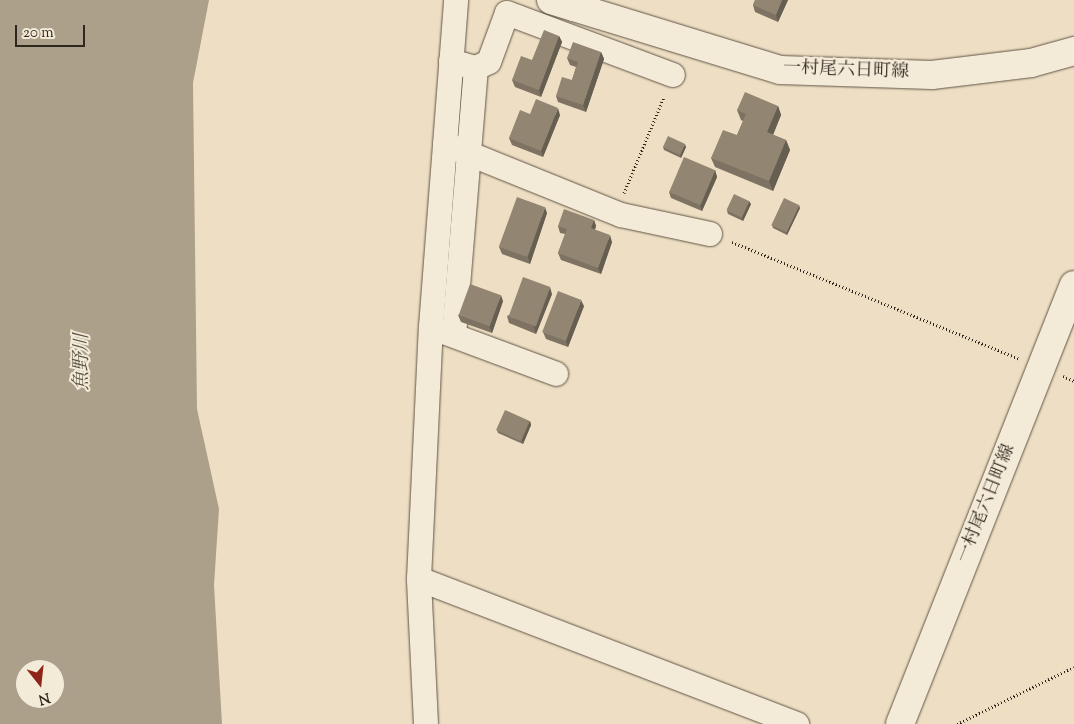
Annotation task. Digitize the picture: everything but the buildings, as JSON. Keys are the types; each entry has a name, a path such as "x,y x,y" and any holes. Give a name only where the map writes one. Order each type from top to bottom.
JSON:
{"main road":[{"name":"一村尾六日町線","path":"568,2 780,70 932,75 1032,63 1074,51"},
{"name":"一村尾六日町線","path":"900,724 1074,285"}],"street":[{"path":"426,724 419,579 431,327 456,0"},
{"path":"452,61 476,68 489,62 508,13 673,76"},
{"path":"454,336 471,154 476,68"},
{"path":"445,144 621,215 710,234"},
{"path":"431,327 556,374"},
{"path":"419,579 797,724"}],"path":[{"path":"621,200 673,76"},
{"path":"710,234 1074,381"},
{"path":"957,724 1074,667"}],"water":[{"name":"魚野川","path":"0,0 209,0 193,83 197,409 219,509 214,585 222,724 0,724"}]}
